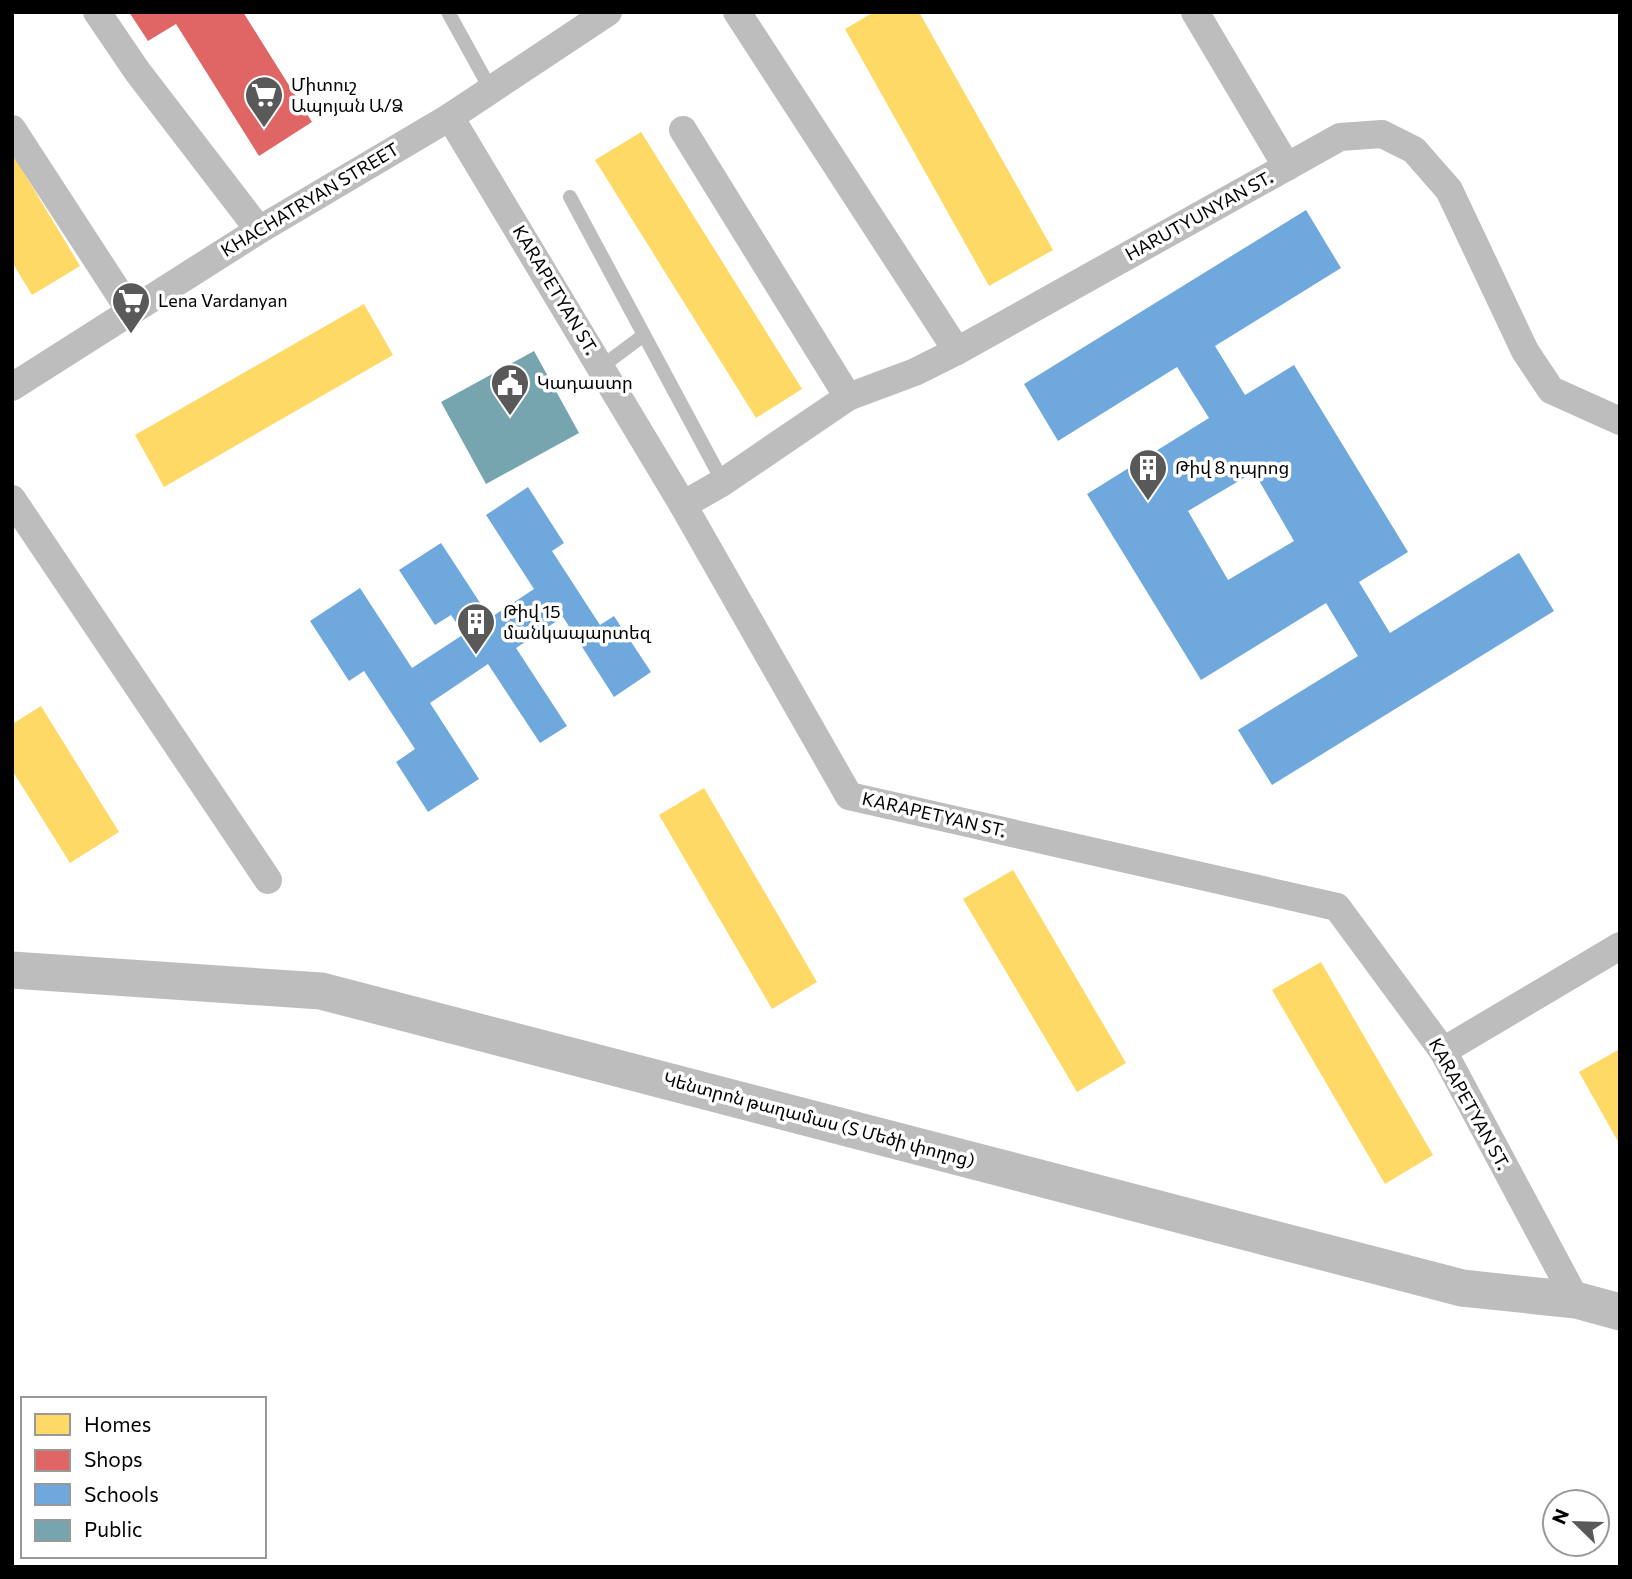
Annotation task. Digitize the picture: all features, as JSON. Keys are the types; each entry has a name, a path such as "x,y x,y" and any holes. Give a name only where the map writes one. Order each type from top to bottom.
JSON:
{"street":[{"path":"97,12 137,71 259,230"},
{"path":"737,12 957,351"},
{"path":"1195,12 1287,167"},
{"name":"KHACHATRYAN STREET","path":"12,387 259,230 450,117 594,16"},
{"name":"KARAPETYAN ST.","path":"450,117 683,505 849,796 1337,907 1443,1051 1576,1300"},
{"path":"12,129 131,312"},
{"path":"683,130 848,397"},
{"name":"HARUTYUNYAN ST.","path":"683,505 723,482 848,397 915,372 957,351 1340,138 1382,134 1414,150 1449,190 1525,351 1551,390 1620,421"},
{"path":"12,499 268,880"},
{"path":"1443,1051 1620,946"},
{"name":"Կենտրոն թաղամաս (Տ Մեծի փողոց)","path":"12,970 321,990 1461,1288 1576,1300 1620,1312"}],"lane":[{"path":"448,12 491,90"},
{"path":"570,197 723,482"},
{"path":"601,367 644,335"}],"building: Homes":[{"path":"874,12 919,12 1053,250 989,286 845,29"},
{"path":"641,132 802,389 756,418 595,160"},
{"path":"12,153 80,266 32,295 12,262"},
{"path":"364,304 393,355 164,487 135,435"},
{"path":"41,706 119,832 70,863 12,770 12,720 14,723"},
{"path":"704,788 817,982 772,1009 659,815"},
{"path":"1013,870 1126,1063 1077,1092 963,899"},
{"path":"1321,962 1433,1155 1385,1184 1272,990"},
{"path":"1620,1049 1620,1145 1579,1072"}],"building: Shops":[{"path":"129,12 243,12 312,122 259,156 176,24 148,41"}],"building: Schools":[{"name":"Թիվ 8 դպրոց","path":"1306,210 1341,268 1215,346 1245,395 1294,365 1408,552 1359,582 1390,633 1519,553 1554,611 1272,785 1238,730 1358,656 1326,603 1201,680 1087,494 1209,418 1177,367 1058,441 1024,384","holes":["1254,472 1294,541 1228,580 1188,511"]},
{"name":"Թիվ 15 մանկապարտեզ","path":"528,487 564,543 552,551 600,625 614,616 651,672 614,697 563,617 516,648 567,726 540,743 488,664 430,703 479,779 428,812 396,762 415,749 364,671 349,681 310,621 360,588 412,668 464,634 451,615 435,625 399,570 441,543 490,618 534,589 486,515"}],"building: Public":[{"name":"Կադաստր","path":"534,351 579,433 486,484 441,402"}],"place":[{"name":"Միտուշ Ապոյան Ա/Ձ","path":"264,129"},
{"name":"Lena Vardanyan","path":"131,335"},
{"name":"Կադաստր","path":"510,417"},
{"name":"Թիվ 8 դպրոց","path":"1148,502"},
{"name":"Թիվ 15 մանկապարտեզ","path":"476,656"}]}
